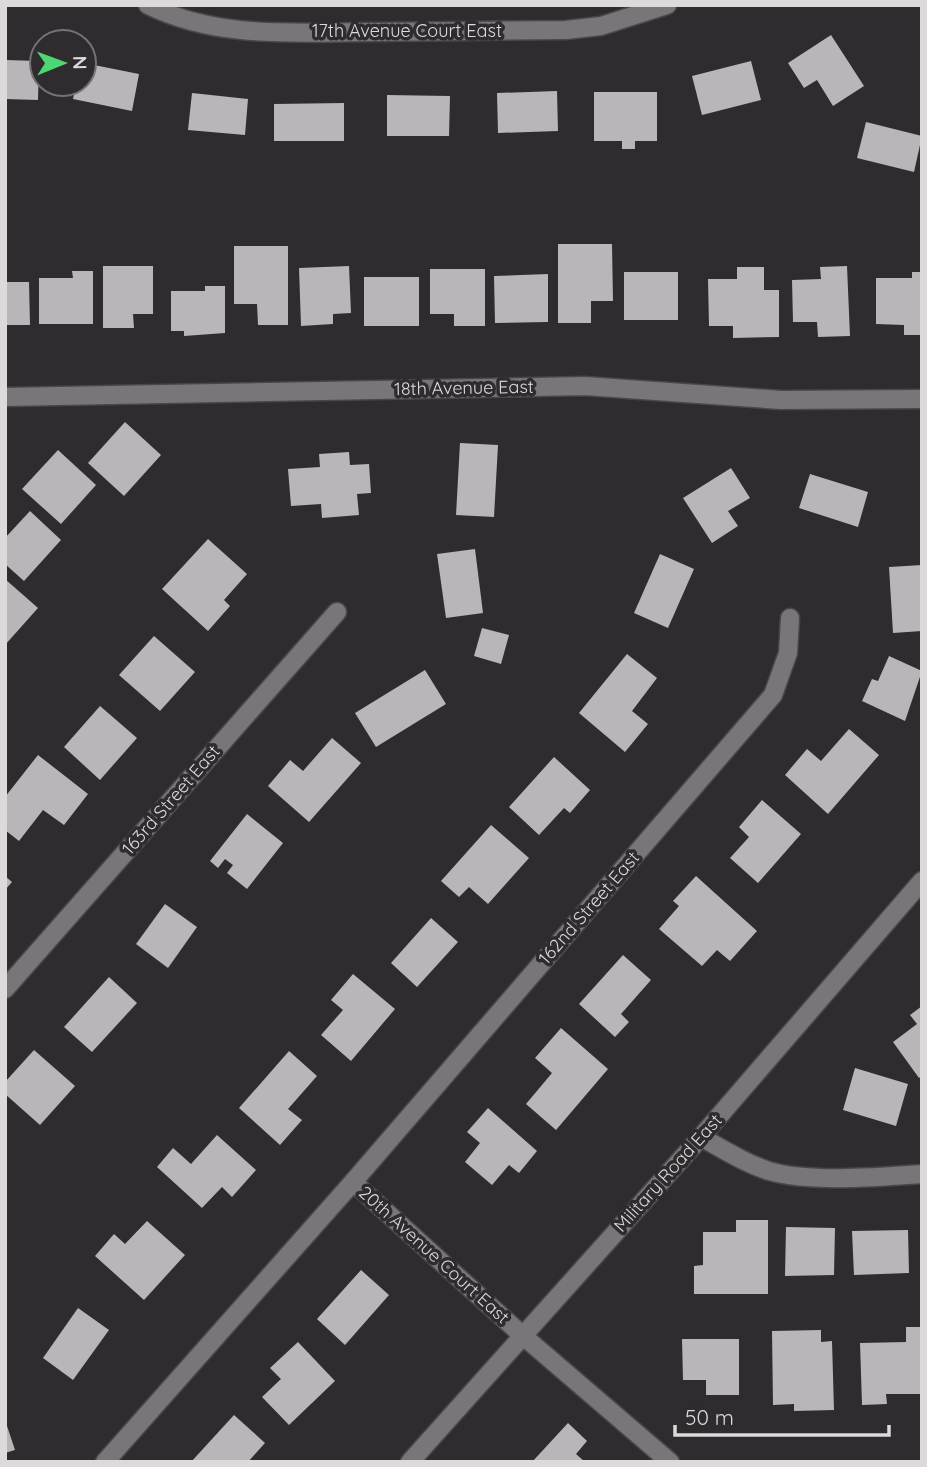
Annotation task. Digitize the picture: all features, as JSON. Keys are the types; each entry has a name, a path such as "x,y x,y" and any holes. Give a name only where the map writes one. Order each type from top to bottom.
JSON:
{"street":[{"name":"17th Avenue Court East","path":"148,5 173,18 202,25 238,31 281,32 566,30 601,26 667,5"},
{"name":"18th Avenue East","path":"5,397 585,386 780,400 922,399"},
{"name":"163rd Street East","path":"5,989 337,612"},
{"name":"162nd Street East","path":"353,1182 773,695 788,653 790,618"},
{"name":"Military Road East","path":"410,1462 702,1137 922,881"},
{"path":"702,1137 742,1161 772,1172 800,1176 869,1177 922,1174"},
{"name":"20th Avenue Court East","path":"105,1462 353,1182 522,1335 670,1462"}],"building":[{"path":"831,35 864,86 833,106 817,80 804,88 788,63"},
{"path":"5,60 28,61 28,98 38,100 5,99"},
{"path":"751,61 761,100 702,115 692,76"},
{"path":"98,66 139,74 132,111 73,99 98,98"},
{"path":"557,91 558,131 498,133 497,93"},
{"path":"594,92 657,92 657,141 635,141 635,149 622,149 622,141 594,141"},
{"path":"192,93 248,99 245,135 188,130"},
{"path":"387,95 450,96 449,136 387,136"},
{"path":"344,103 344,141 274,141 274,104"},
{"path":"866,122 922,136 914,172 857,158"},
{"path":"558,244 612,244 613,301 591,301 591,323 558,323"},
{"path":"234,246 288,246 288,325 258,325 257,304 234,304"},
{"path":"103,266 153,266 153,314 133,314 134,328 103,328"},
{"path":"349,266 351,313 333,314 333,324 301,326 299,268"},
{"path":"847,266 850,336 818,337 817,322 793,322 792,280 821,279 820,267"},
{"path":"737,267 764,267 764,290 779,290 779,337 733,338 733,326 709,326 708,279 737,279"},
{"path":"430,269 485,269 485,326 454,326 454,314 430,314"},
{"path":"72,271 93,271 93,324 39,324 39,278 73,278"},
{"path":"624,272 678,272 678,320 624,320"},
{"path":"912,272 922,272 922,335 904,335 904,325 876,324 876,278 912,278"},
{"path":"548,274 548,322 495,323 494,276"},
{"path":"364,277 419,277 419,326 364,326"},
{"path":"5,282 29,282 30,325 5,325"},
{"path":"205,286 225,286 225,333 184,336 184,331 171,331 171,291 205,291"},
{"path":"125,422 161,455 124,496 88,463"},
{"path":"460,443 498,445 494,517 456,515"},
{"path":"58,450 96,485 61,524 22,489"},
{"path":"349,452 350,465 369,464 371,493 357,494 359,515 322,518 321,504 291,506 288,469 320,467 319,454"},
{"path":"731,468 750,498 728,511 738,526 712,543 683,498"},
{"path":"810,474 868,492 858,527 799,508"},
{"path":"30,511 61,540 24,581 5,564 5,538"},
{"path":"208,539 247,574 224,600 230,606 208,631 162,589"},
{"path":"475,549 483,613 446,618 437,554"},
{"path":"660,554 694,569 668,628 634,613"},
{"path":"922,565 922,631 893,633 889,567"},
{"path":"5,579 38,608 5,645"},
{"path":"482,628 509,635 501,664 474,656"},
{"path":"154,636 195,672 160,711 119,675"},
{"path":"627,654 657,678 632,711 648,724 625,752 579,713"},
{"path":"889,656 922,671 905,721 862,701 872,679 878,681"},
{"path":"425,670 446,704 376,747 355,713"},
{"path":"100,706 137,738 100,780 64,747"},
{"path":"849,729 879,755 828,814 785,775 807,749 821,761"},
{"path":"332,738 361,763 309,822 268,786 290,760 303,771"},
{"path":"38,755 88,794 64,825 43,810 19,841 5,830 5,797"},
{"path":"554,757 590,790 570,813 564,808 539,835 509,807"},
{"path":"762,800 801,834 758,883 730,858 749,837 739,827"},
{"path":"247,814 283,843 247,889 227,873 233,865 225,859 218,868 210,861"},
{"path":"491,825 529,858 488,904 469,887 459,897 441,881"},
{"path":"5,876 12,882 5,890"},
{"path":"696,876 757,931 730,961 717,950 702,966 659,929 679,906 673,901"},
{"path":"165,904 197,927 168,968 136,944"},
{"path":"431,918 458,942 417,987 391,963"},
{"path":"623,955 651,980 621,1014 629,1022 615,1037 579,1004"},
{"path":"353,974 395,1009 351,1061 321,1035 343,1010 331,1000"},
{"path":"109,977 137,1003 92,1052 64,1027"},
{"path":"922,1006 922,1076 919,1078 893,1042 917,1024 910,1015"},
{"path":"561,1028 608,1069 556,1130 526,1104 552,1073 535,1058"},
{"path":"34,1050 75,1086 40,1125 5,1094 5,1082"},
{"path":"289,1051 317,1076 288,1109 302,1120 280,1145 239,1108"},
{"path":"855,1068 908,1084 896,1126 843,1110"},
{"path":"488,1108 537,1151 519,1173 509,1165 492,1185 465,1162 480,1143 467,1132"},
{"path":"217,1135 256,1170 232,1197 222,1187 202,1208 157,1167 173,1148 191,1164"},
{"path":"736,1220 768,1220 768,1294 694,1294 694,1266 703,1265 703,1232 736,1232"},
{"path":"147,1221 185,1255 144,1300 95,1256 114,1234 125,1244"},
{"path":"786,1227 835,1228 834,1275 785,1276"},
{"path":"908,1230 909,1273 854,1275 852,1231"},
{"path":"361,1270 389,1295 345,1345 317,1319"},
{"path":"78,1308 109,1330 73,1380 43,1358"},
{"path":"906,1327 922,1327 922,1394 886,1394 887,1404 862,1405 860,1343 906,1342"},
{"path":"821,1330 821,1342 832,1341 834,1410 794,1411 794,1404 773,1405 772,1331"},
{"path":"682,1339 739,1339 739,1395 706,1395 706,1380 683,1380"},
{"path":"298,1342 335,1381 289,1425 262,1397 281,1379 270,1368"},
{"path":"234,1415 265,1443 248,1462 191,1462"},
{"path":"5,1420 15,1450 5,1453"},
{"path":"568,1423 587,1441 576,1454 585,1462 532,1462"}]}
